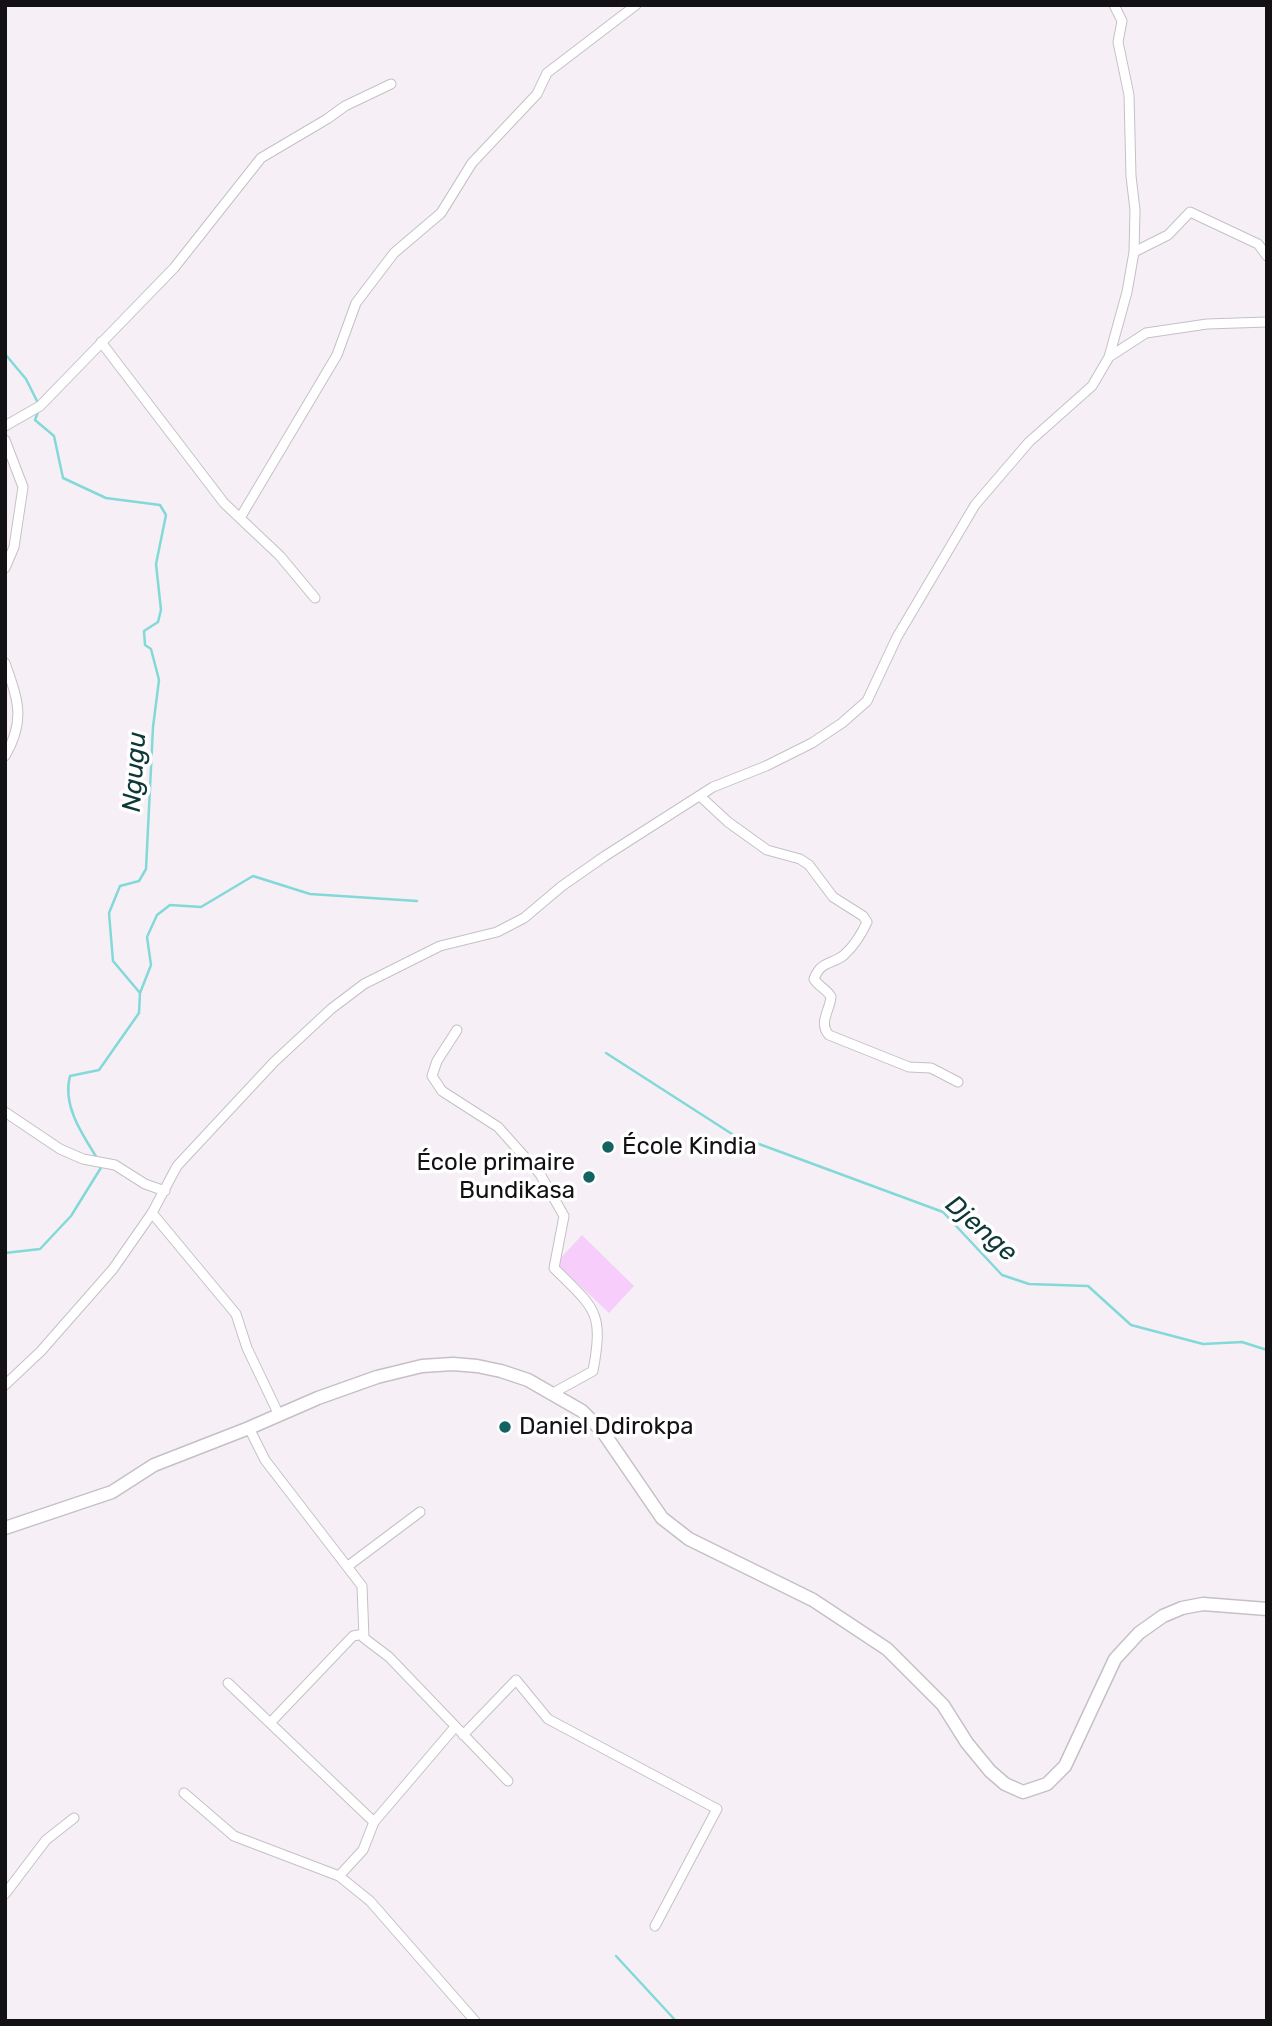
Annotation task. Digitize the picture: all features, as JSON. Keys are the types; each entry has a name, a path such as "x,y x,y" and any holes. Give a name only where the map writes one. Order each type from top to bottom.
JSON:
{"main road":[{"path":"5,1528 112,1492 154,1465 249,1429 318,1398 377,1377 422,1366 477,1366 528,1380 582,1411 603,1432 662,1518 689,1539 813,1600 887,1649 943,1705 967,1743 990,1771 1005,1784 1023,1792 1047,1784 1065,1766 1092,1703 1115,1659 1139,1633 1163,1616 1182,1608 1203,1604 1267,1609"}],"street":[{"path":"240,518 337,355 356,303 363,293 394,253 442,213 472,163 537,94 547,73 636,5"},
{"path":"5,1385 41,1351 113,1269 152,1213 177,1166 313,1024 364,984 440,946 497,932 524,918 562,886 713,786 766,766 812,743 858,711 867,701 897,637 975,505 1029,442 1092,386 1109,357 1127,292 1134,252 1136,210 1131,176 1129,95 1118,41 1122,21 1114,5"},
{"path":"5,426 40,406 174,268 261,158 345,106 391,84"},
{"path":"1134,252 1168,235 1190,212 1258,244 1267,256"},
{"path":"1109,357 1146,333 1207,324 1267,322"},
{"path":"101,342 224,503 280,556 315,598"},
{"path":"5,440 23,487 14,547 5,568"},
{"path":"5,663 19,702 19,726 5,756"},
{"path":"700,796 728,822 767,850 800,859 809,865 832,897 863,916 867,922 843,956 825,963 814,979 831,997 823,1024 824,1030 829,1035 909,1067 931,1068 958,1082"},
{"path":"457,1030 437,1061 432,1076 442,1091 498,1127 540,1174 565,1216 554,1268 589,1302 596,1317 598,1344 593,1371 553,1393"},
{"path":"5,1112 60,1149 79,1157 115,1165 145,1184 164,1192"},
{"path":"152,1213 236,1314 247,1348 279,1415"},
{"path":"249,1429 265,1460 362,1586 364,1638 389,1657 508,1781"},
{"path":"348,1566 420,1512"},
{"path":"270,1723 353,1636 364,1634"},
{"path":"463,1735 516,1679 548,1719 717,1809 655,1926"},
{"path":"228,1683 374,1822"},
{"path":"339,1876 363,1850 374,1822 455,1727"},
{"path":"184,1793 234,1836 339,1876 370,1901 475,2021"},
{"path":"5,1894 46,1840 74,1818"}],"shaded area":[{"path":"582,1235 634,1286 609,1313 556,1263"}],"waterway":[{"name":"Ngugu","path":"5,354 26,379 38,403"},
{"name":"Ngugu","path":"39,409 35,420 54,436 63,478 106,498 160,505 166,515 156,564 161,610 158,622 144,631 145,645 151,649 159,680 153,727 146,869 139,881 120,886 109,913 113,961 140,993"},
{"path":"97,1158 71,1108 68,1087 70,1076 99,1070 139,1013 140,993 151,965 147,937 157,915 170,905 201,907 253,876 310,894 417,901"},
{"name":"Djenge","path":"606,1053 732,1134 943,1212 1002,1275 1029,1284 1088,1286 1131,1325 1203,1344 1242,1342 1267,1350"},
{"name":"Ngugu","path":"5,1253 40,1249 71,1216 101,1164"},
{"path":"616,1956 676,2021"}],"place":[{"name":"École Kindia","path":"608,1147"},
{"name":"École primaire Bundikasa","path":"589,1177"},
{"name":"Daniel Ddirokpa","path":"505,1427"}]}
